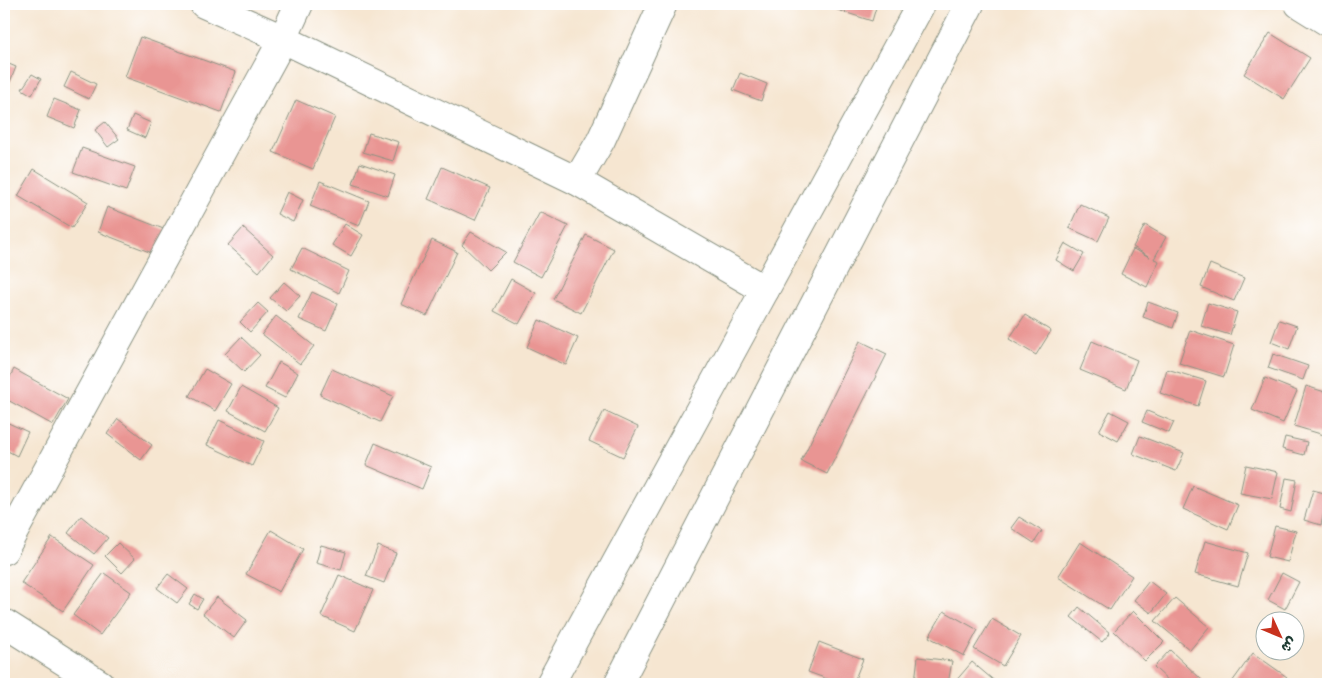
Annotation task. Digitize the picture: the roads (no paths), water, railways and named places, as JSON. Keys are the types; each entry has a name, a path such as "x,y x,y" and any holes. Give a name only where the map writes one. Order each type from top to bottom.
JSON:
{"street":[{"path":"204,4 283,39 577,181 765,290"},
{"path":"4,550 283,39 299,4"},
{"path":"577,181 600,140 664,4"},
{"path":"550,684 921,4"},
{"path":"618,684 970,4"},
{"path":"1299,4 1328,22"},
{"path":"4,623 100,684"}]}
